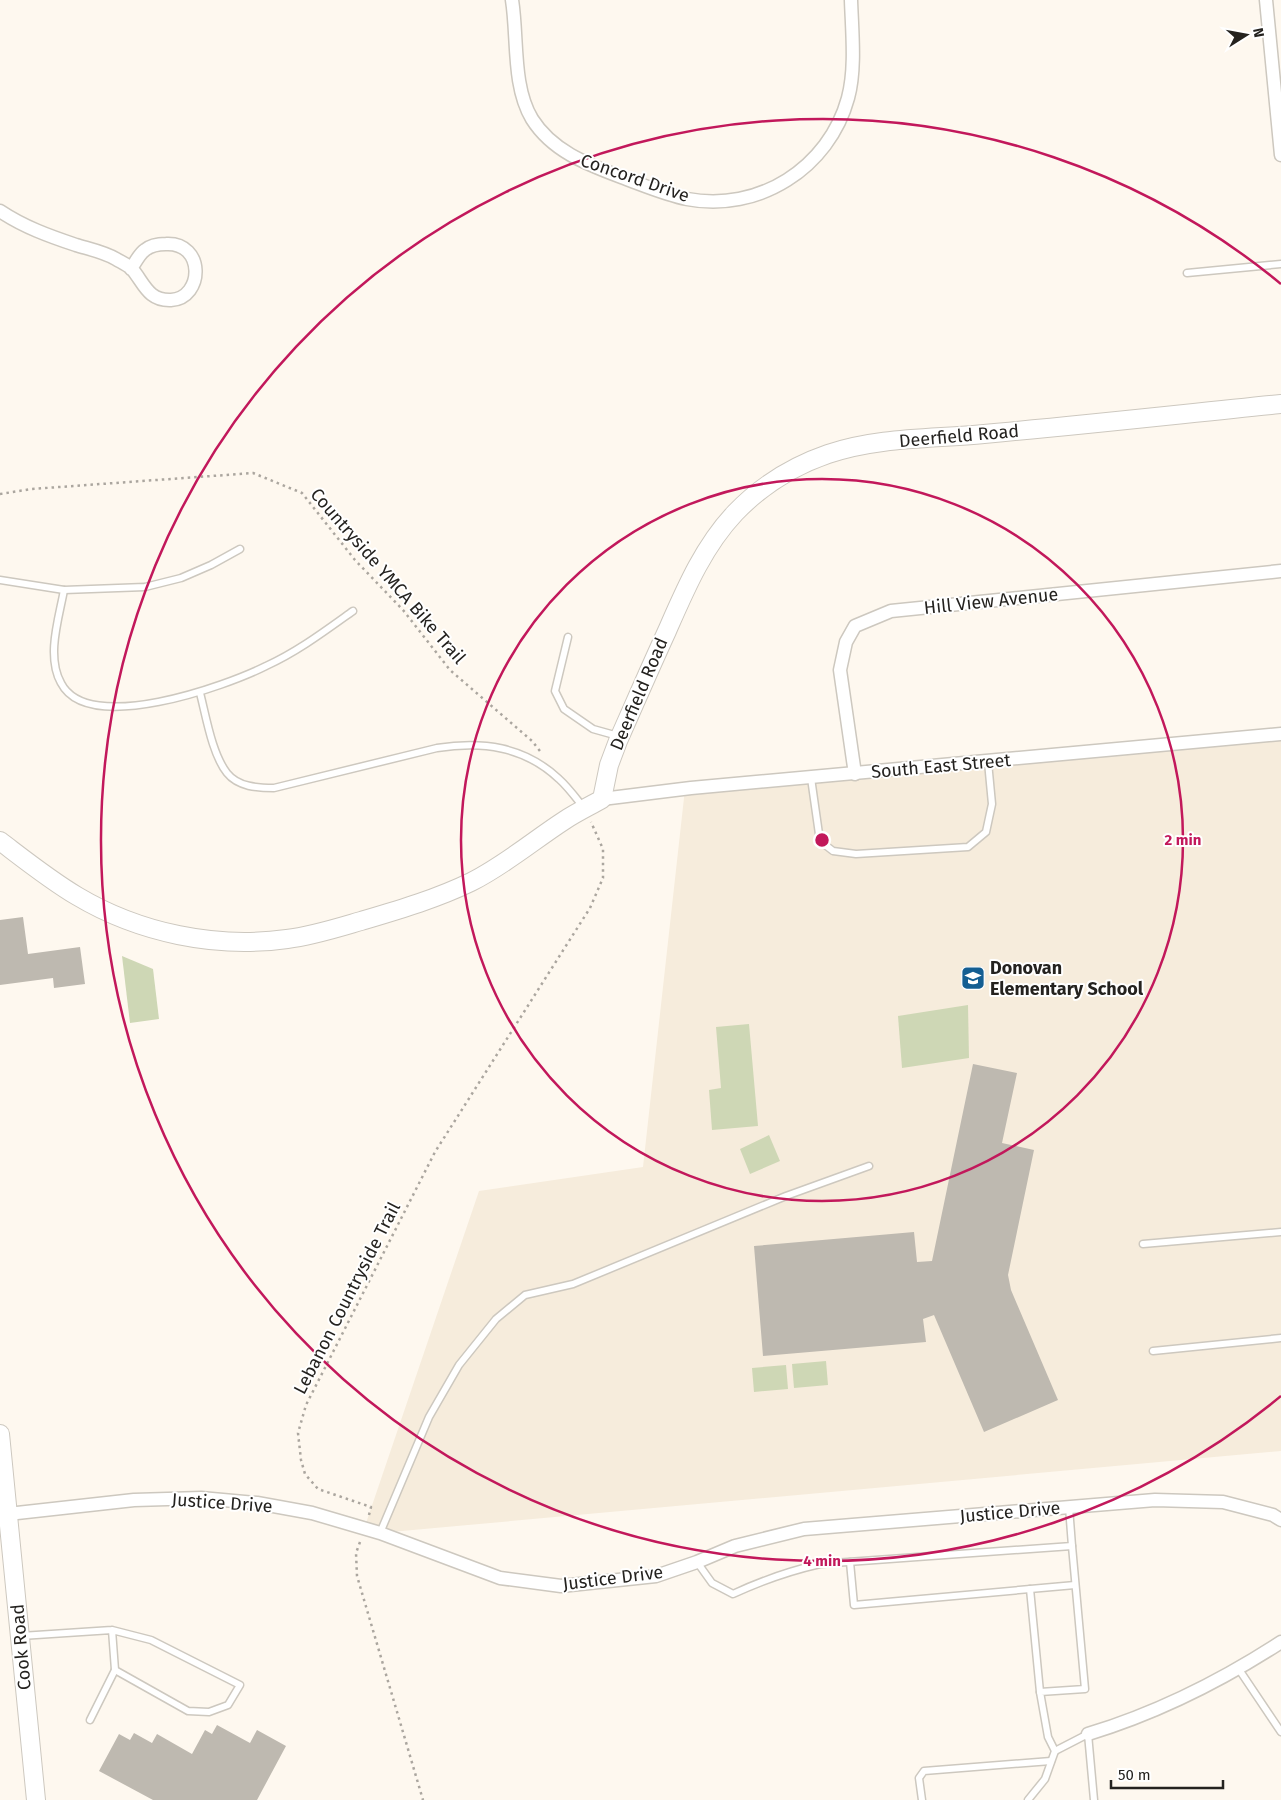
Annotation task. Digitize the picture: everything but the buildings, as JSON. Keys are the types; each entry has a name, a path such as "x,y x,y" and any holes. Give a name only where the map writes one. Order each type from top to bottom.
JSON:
{"street":[{"name":"Concord Drive","path":"512,0 516,21 520,88 532,119 545,136 572,157 610,172 679,196 715,201 739,200 771,189 791,178 824,148 841,118 848,97 851,75 851,0"},
{"path":"1266,0 1281,155"},
{"path":"0,211 18,223 38,232 113,257 131,268 145,288 163,300 174,300 184,296 191,288 196,276 191,254 182,246 172,244 157,244 144,250 131,268"},
{"name":"Deerfield Road","path":"602,799 610,765 620,736 681,600 713,540 734,514 776,479 826,454 869,444 1281,404"},
{"name":"Hill View Avenue","path":"855,774 840,670 846,642 855,626 891,611 1281,571"},
{"name":"South East Street","path":"602,799 691,788 1281,734"},
{"path":"0,841 78,897 140,925 208,940 254,942 288,939 321,932 440,896 472,882 502,864 566,819 602,799"},
{"name":"Cook Road","path":"0,1434 36,1800"},
{"name":"Justice Drive","path":"8,1514 134,1500 201,1498 257,1503 312,1513 380,1533 500,1578 561,1586 656,1576 735,1546 804,1529 1156,1500 1223,1502 1273,1515 1281,1520"},
{"path":"1088,1734 1149,1713 1200,1689 1281,1642"}],"lane":[{"path":"1187,273 1281,264"},
{"path":"0,580 64,590 145,587 181,578 211,565 240,549"},
{"path":"64,590 55,645 54,664 61,683 72,697 92,705 121,706 153,703 200,693 234,681 268,666 353,612"},
{"path":"568,637 555,691 564,709 593,729 620,736"},
{"path":"200,693 217,756 228,774 241,783 258,788 274,788 437,748 459,745 481,746 509,750 529,756 559,779 585,808"},
{"path":"811,778 820,840 833,851 856,854 968,847 986,832 992,804 988,762"},
{"path":"380,1533 429,1417 459,1365 496,1319 525,1295 573,1284 786,1196 869,1166"},
{"path":"1143,1244 1281,1232"},
{"path":"1153,1351 1281,1338"},
{"path":"1040,1692 1085,1689 1069,1507"},
{"path":"697,1562 712,1583 732,1594 790,1571 820,1564 1072,1546"},
{"path":"850,1562 854,1605 1075,1585"},
{"path":"1030,1589 1040,1692 1048,1737 1055,1751"},
{"path":"19,1636 112,1630 151,1640 240,1685 228,1705 209,1712 188,1711 115,1670"},
{"path":"90,1720 115,1670 112,1630"},
{"path":"1238,1668 1281,1732"},
{"path":"1028,1800 1045,1779 1055,1751 1088,1734 1094,1800"},
{"path":"922,1800 919,1778 924,1771 1051,1761"}],"path":[{"name":"Countryside YMCA Bike Trail","path":"0,494 32,489 253,473 302,493 355,560 404,610 450,670 532,741 544,756"},
{"name":"Lebanon Countryside Trail","path":"423,1800 357,1576 356,1553 371,1507 318,1489 306,1474 301,1460 298,1433 306,1405 435,1152 590,908 602,878 603,849 585,808"}],"shaded area":[{"name":"Donovan Elementary School","path":"1281,734 1281,1451 380,1533 364,1529 479,1191 643,1167 685,789"}],"green space":[{"path":"122,956 153,969 159,1019 130,1023"},
{"path":"968,1005 969,1058 902,1068 898,1016"},
{"path":"749,1024 758,1126 712,1130 709,1090 721,1088 716,1027"},
{"path":"769,1135 780,1161 750,1174 740,1149"},
{"path":"826,1361 828,1385 794,1388 792,1364"},
{"path":"786,1365 788,1389 754,1392 752,1368"}],"place":[{"name":"Donovan Elementary School","path":"973,978"}]}
